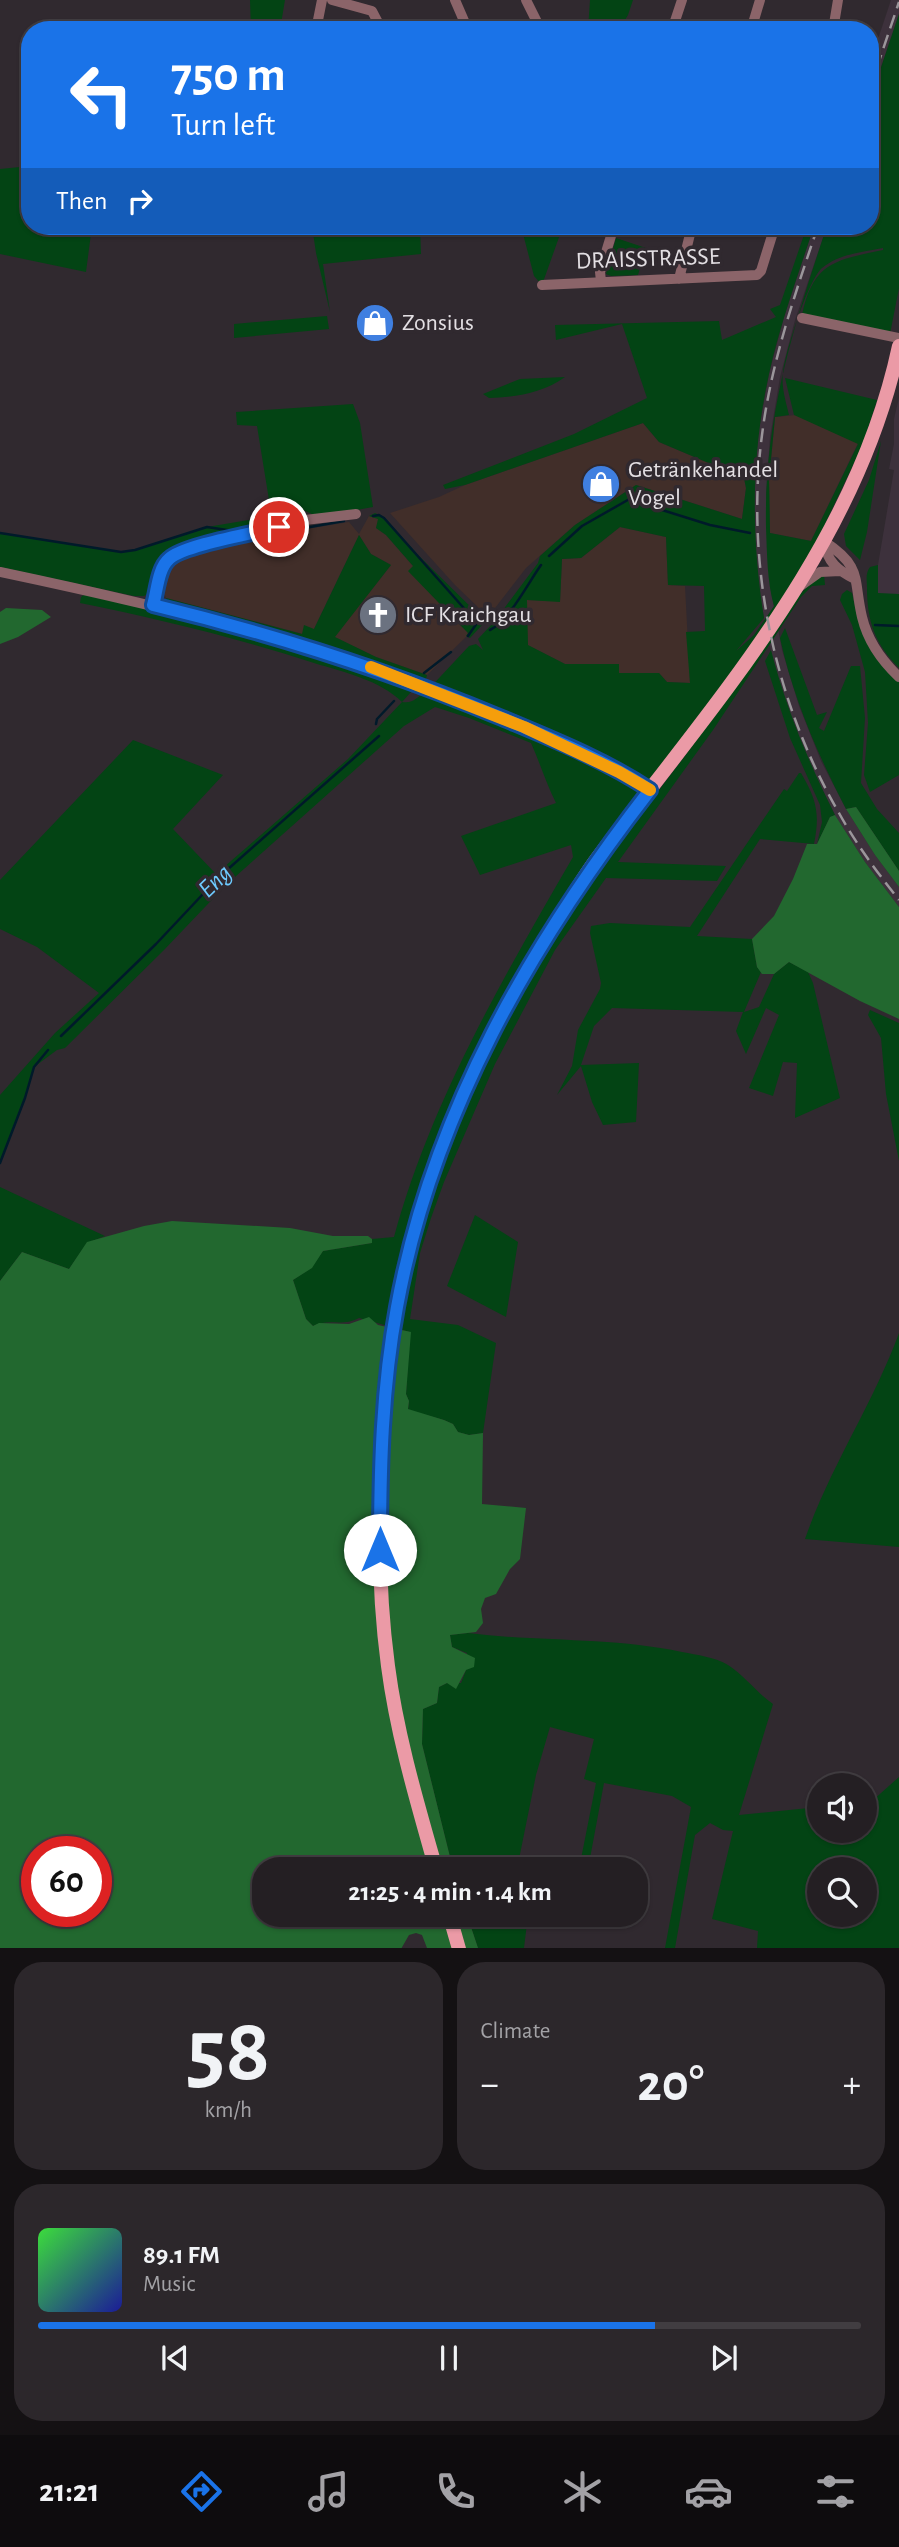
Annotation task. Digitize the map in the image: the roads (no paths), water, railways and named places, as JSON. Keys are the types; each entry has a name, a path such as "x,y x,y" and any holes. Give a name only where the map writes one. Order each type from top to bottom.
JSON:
{"main road":[{"path":"433,1857 405,1760 388,1666 380,1575 380,1500 385,1399 396,1310 419,1216 442,1146 487,1042 530,963 597,859 797,588 825,542 865,457 886,402 899,346"},
{"path":"453,1927 459,1948"}],"street":[{"path":"318,21 322,0"},
{"path":"332,0 372,11 377,21"},
{"path":"455,0 464,21"},
{"path":"526,0 536,21"},
{"path":"675,21 682,0"},
{"path":"754,21 760,0"},
{"path":"834,21 838,0"},
{"path":"601,281 600,272 611,235"},
{"path":"679,279 690,235"},
{"name":"DRAISSTRASSE","path":"542,285 757,275 772,235"},
{"path":"802,318 899,338"},
{"path":"153,605 162,570 168,559 181,552 305,520 356,514"},
{"path":"825,542 825,553 829,560 840,571 855,579"},
{"path":"825,542 848,561 855,579 861,616 868,636 876,652 899,677"},
{"path":"797,588 820,572 840,571"},
{"path":"0,572 153,605 305,646 424,687 554,741 650,790"}],"waterway":[{"path":"549,556 582,526 633,497 644,497 659,509 710,525 750,533"},
{"path":"373,516 384,518 477,623 468,636"},
{"path":"282,532 344,521"},
{"path":"0,533 121,552 207,527 240,532"},
{"path":"490,630 504,619 541,565"},
{"path":"875,625 899,626"},
{"name":"Eng","path":"424,673 451,652"},
{"name":"Eng","path":"376,724 377,719 394,701"},
{"name":"Eng","path":"61,1036 156,944 219,877 379,736"},
{"name":"Eng","path":"0,1163 34,1067 48,1050"}],"railway":[{"path":"879,61 899,2"},
{"path":"815,235 785,329 766,408 758,484 762,582 782,678 797,725 816,770 852,836 899,900"}],"place":[{"name":"Zonsius","path":"375,323"},
{"name":"Getränkehandel Vogel","path":"601,484"},
{"name":"ICF Kraichgau","path":"378,615"}]}
